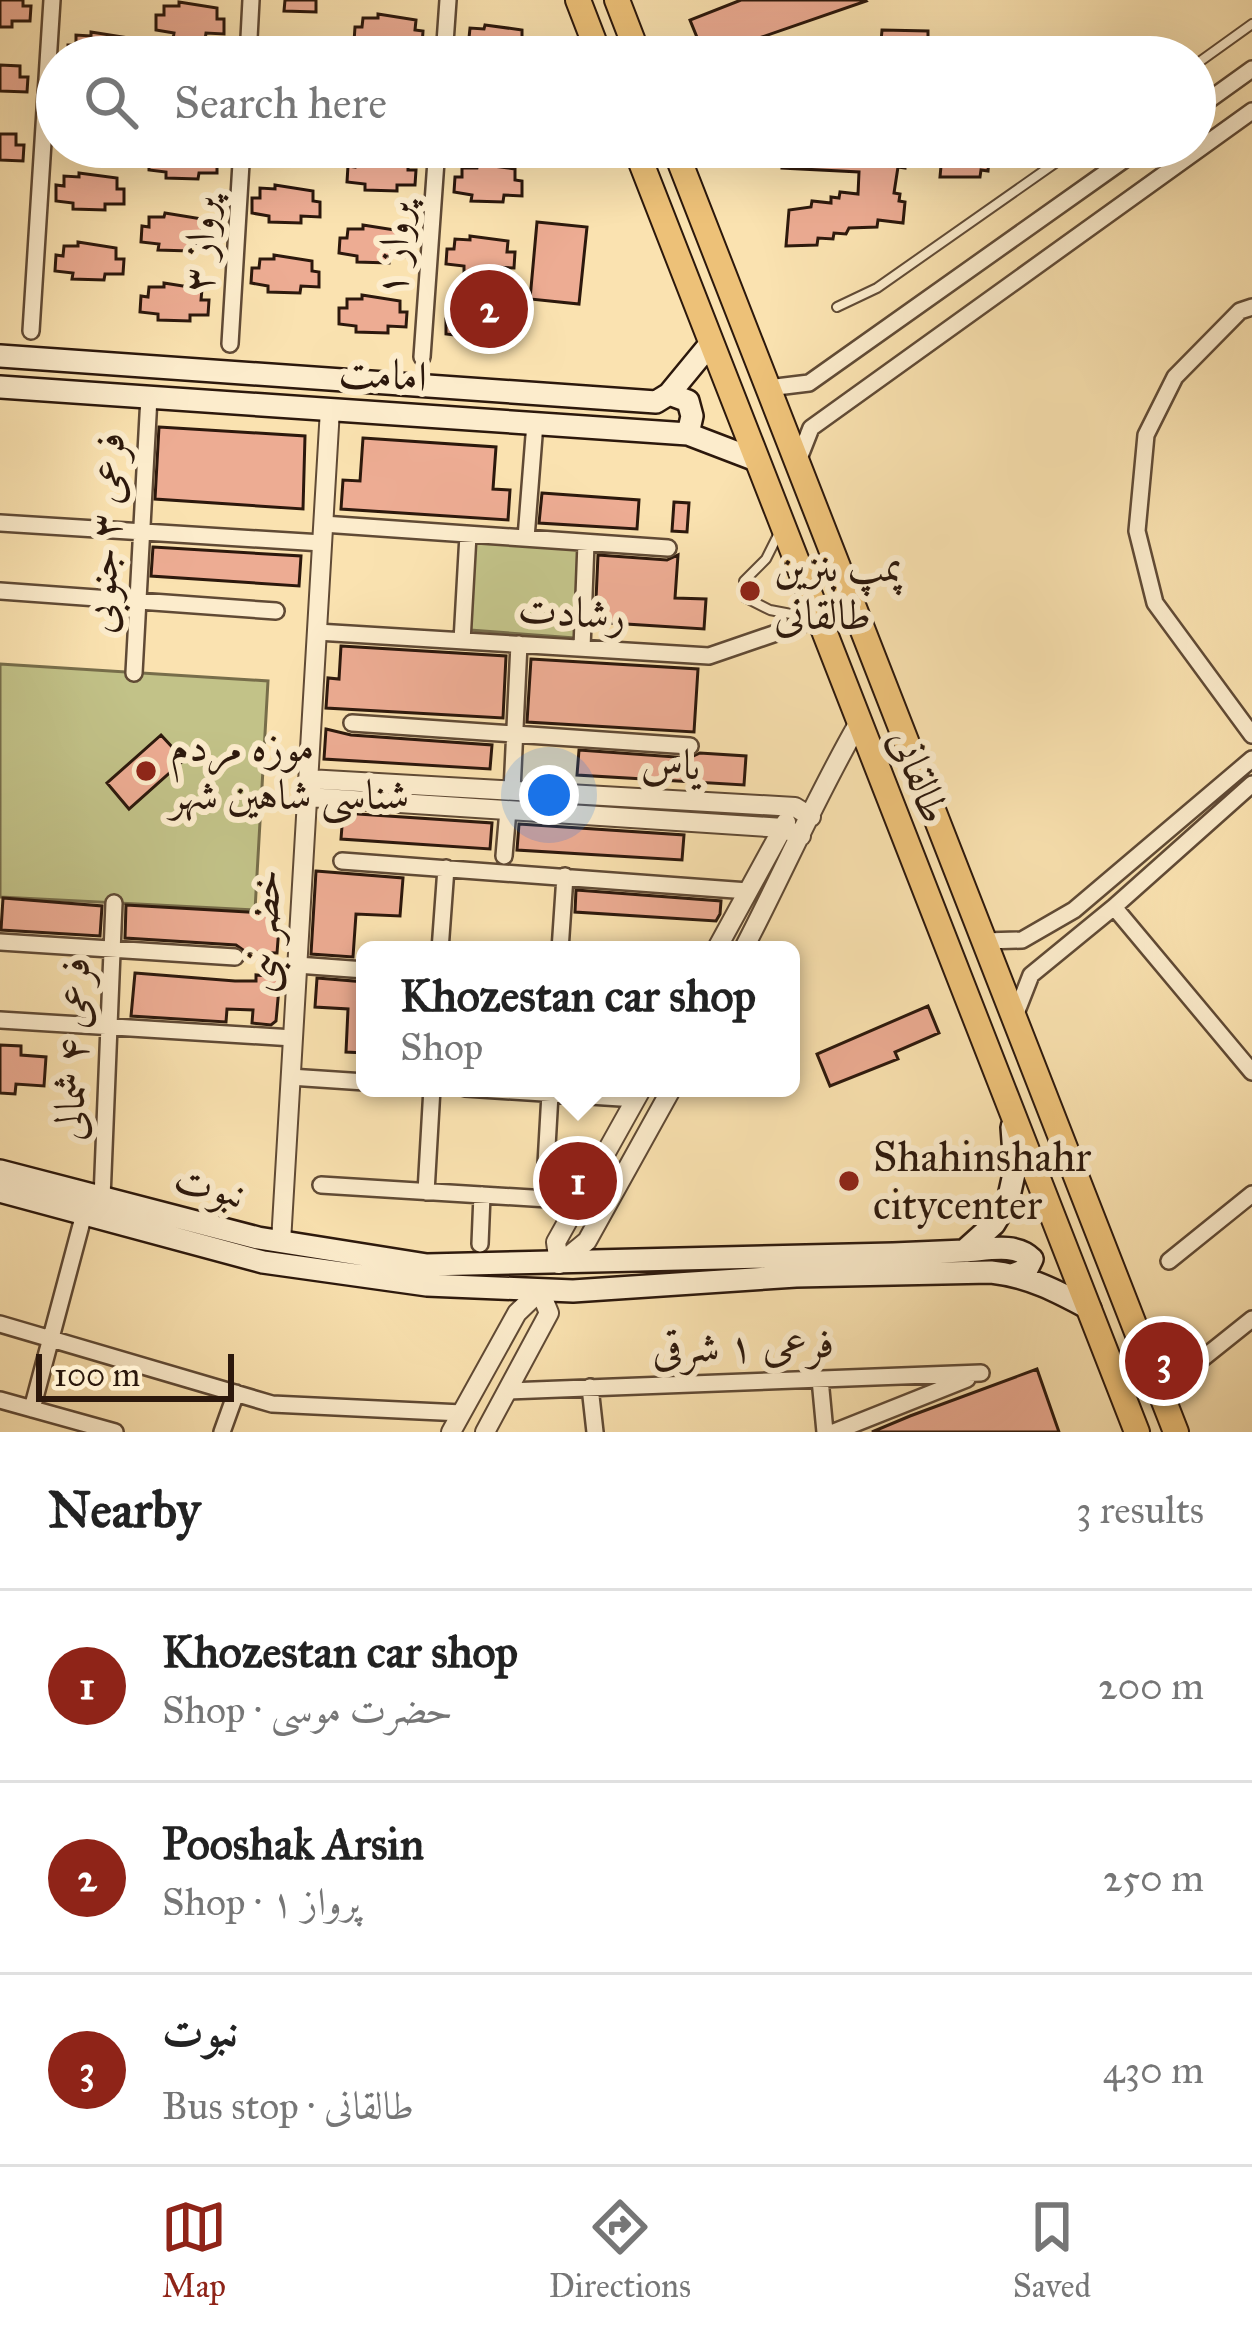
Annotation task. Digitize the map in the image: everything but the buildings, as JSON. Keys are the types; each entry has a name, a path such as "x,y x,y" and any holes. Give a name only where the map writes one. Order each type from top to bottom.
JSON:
{"main road":[{"path":"578,0 592,36"},
{"path":"617,0 631,36"},
{"name":"طالقانی","path":"643,168 1136,1432"},
{"name":"طالقانی","path":"682,168 1176,1432"},
{"path":"688,434 692,416 688,401 668,394 711,343"},
{"name":"امامت","path":"0,356 656,402 668,394"},
{"path":"63,391 64,359"},
{"name":"امامت","path":"0,387 688,434 756,460"},
{"path":"996,1076 1031,1063"},
{"path":"964,1251 994,1224 1008,1201 1015,1169 1008,1109"},
{"name":"نبوت","path":"0,1171 263,1262 427,1285 540,1291 796,1276 1015,1274 1090,1310"},
{"name":"نبوت","path":"0,1191 427,1265 1027,1252 1031,1258 1027,1269 1015,1274"}],"street":[{"path":"50,36 52,0"},
{"path":"249,36 251,0"},
{"path":"445,36 448,0"},
{"path":"1216,95 1252,69"},
{"path":"1216,137 1252,111"},
{"path":"31,331 41,168"},
{"name":"پرواز ۳","path":"230,344 241,168"},
{"name":"پرواز ۱","path":"422,357 436,168"},
{"path":"768,388 809,382 1112,168"},
{"path":"797,464 811,428 1173,168"},
{"path":"1252,307 1240,311 1175,377 1146,435 1137,532 1155,603 1252,735"},
{"name":"فرعی ۳ جنوبی","path":"134,673 148,397"},
{"name":"خضر نبی","path":"281,1242 330,410"},
{"path":"526,538 535,423"},
{"path":"0,523 142,532 468,535 668,548"},
{"path":"462,641 468,535"},
{"path":"582,648 586,543"},
{"path":"0,591 276,611"},
{"name":"رشادت","path":"317,632 709,656 817,619"},
{"path":"504,856 519,644"},
{"path":"352,723 690,746"},
{"path":"747,941 792,832 858,724"},
{"path":"984,941 1022,940 1074,910 1252,759"},
{"path":"1014,1019 1031,975 1252,784"},
{"name":"یاس","path":"308,788 803,812"},
{"name":"یاس","path":"510,801 792,832"},
{"path":"721,941 748,891 792,832"},
{"path":"342,862 748,891"},
{"path":"441,941 446,868"},
{"path":"561,941 565,876"},
{"name":"فرعی ۴ شمالی","path":"32,1409 93,1206 114,903"},
{"path":"1114,907 1252,1072"},
{"path":"0,941 235,957"},
{"path":"297,965 356,969"},
{"path":"0,1020 293,1038"},
{"path":"290,1077 356,1081"},
{"path":"426,1192 431,1097"},
{"path":"544,1199 550,1097"},
{"path":"559,1264 556,1242 637,1097"},
{"path":"559,1264 587,1241 667,1097"},
{"path":"321,1185 580,1202"},
{"path":"1168,1261 1252,1194"},
{"path":"480,1244 482,1196"},
{"path":"452,1432 517,1313 540,1291 550,1313 485,1432"},
{"path":"0,1324 272,1404 462,1413"},
{"path":"1197,1363 1249,1329"},
{"name":"فرعی ۱ شرقی","path":"507,1391 981,1373 866,1426"},
{"path":"820,1379 830,1432 866,1426"},
{"path":"590,1388 595,1432"},
{"path":"222,1432 236,1393"},
{"path":"0,1400 115,1432"}],"lane":[{"path":"1216,50 1252,25"},
{"path":"837,307 877,288 1048,168"},
{"path":"781,526 776,545 744,581 746,598 770,610 817,619"}],"green space":[{"path":"475,542 581,548 575,638 470,630"},
{"path":"0,664 268,681 255,910 0,897"}],"place":[{"name":"Pooshak Arsin","path":"489,309"},
{"name":"پمپ بنزین طالقانی","path":"750,591"},
{"name":"موزه مردم شناسی شاهین شهر","path":"146,771"},
{"name":"Khozestan car shop","path":"578,1181"},
{"name":"Shahinshahr citycenter","path":"849,1181"},
{"name":"نبوت","path":"1164,1361"}]}
